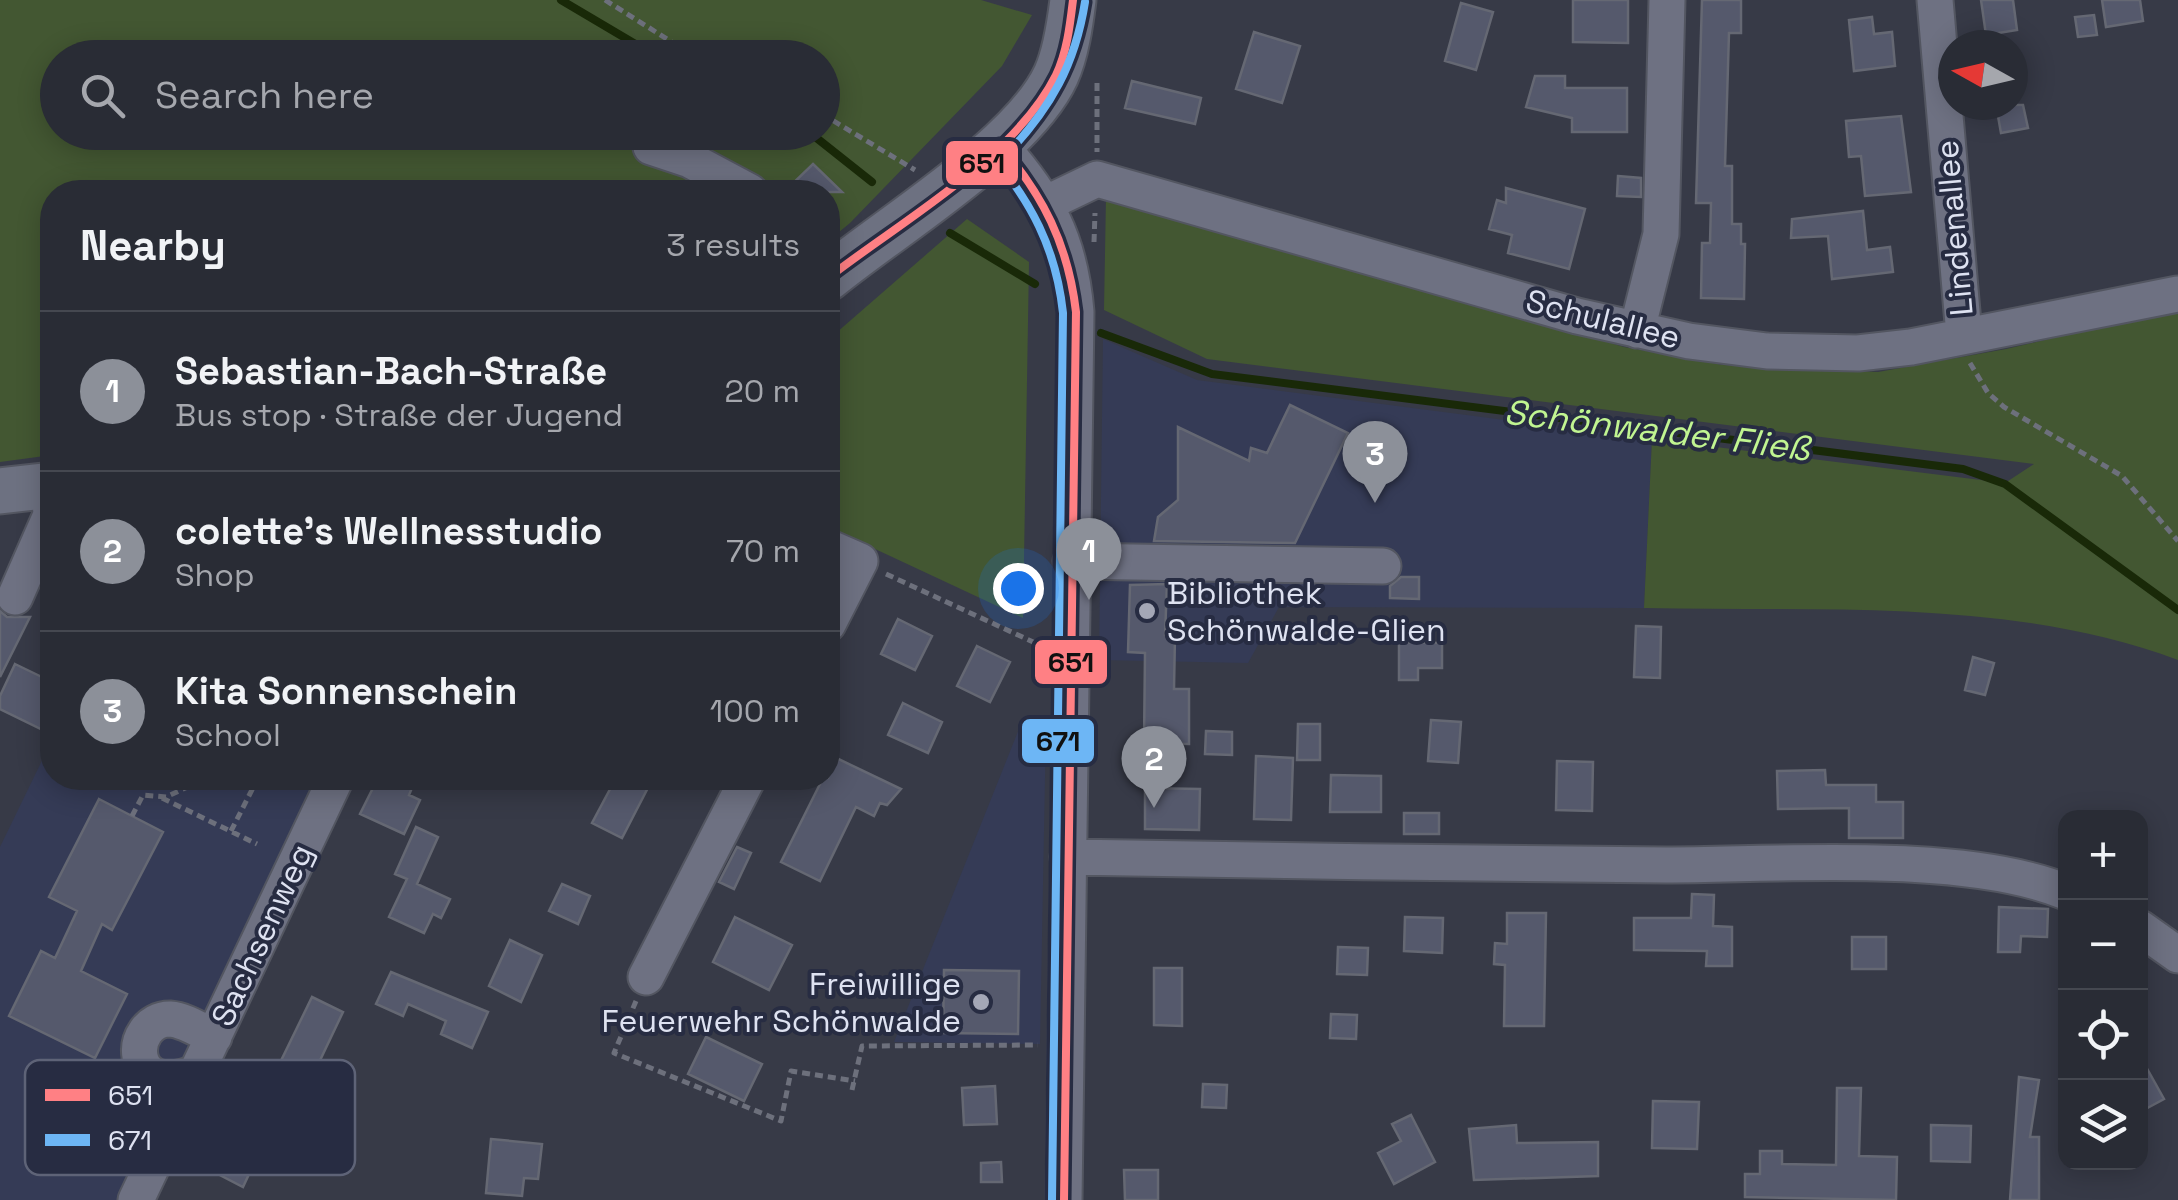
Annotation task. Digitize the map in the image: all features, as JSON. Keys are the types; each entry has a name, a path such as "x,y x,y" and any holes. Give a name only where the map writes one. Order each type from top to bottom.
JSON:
{"main road":[{"path":"840,265 999,144 1034,108 1056,75 1073,0"},
{"path":"0,491 40,486"}],"street":[{"path":"1637,330 1661,234 1667,0"},
{"name":"Lindenallee","path":"1935,0 1964,336"},
{"path":"999,144 1045,204 1071,261 1076,312 1064,1200"},
{"path":"660,150 690,160 728,180"},
{"path":"1045,204 1074,186 1098,179"},
{"name":"Schulallee","path":"1098,179 1637,330 1767,352 1858,354 2178,294"},
{"path":"15,597 40,541"},
{"path":"1071,561 1382,566"},
{"name":"Sachsenweg","path":"203,1060 330,790"},
{"path":"646,977 742,790"},
{"path":"1068,857 1812,863 1938,868 2005,876 2058,890"},
{"path":"2148,934 2178,955"},
{"path":"141,1060 141,1040 154,1024 174,1019 214,1036"},
{"name":"Sachsenweg","path":"136,1200 148,1175"}],"path":[{"path":"605,0 668,40"},
{"path":"1097,83 1098,179"},
{"path":"840,125 916,170"},
{"path":"1964,336 1971,369 1988,394 2122,476 2178,541"},
{"path":"844,554 1050,650 1071,653"},
{"path":"162,798 180,790"},
{"path":"231,831 252,790"},
{"path":"132,816 143,795 162,798 257,844"},
{"path":"646,977 614,1053 781,1121 792,1071 854,1081"},
{"path":"852,1090 862,1046 1066,1047"}],"shaded area":[{"path":"1103,339 1197,380 1652,439 1644,608 1279,607 1248,663 1099,660"},
{"path":"1021,724 1046,725 1040,1044 894,1042"},
{"path":"40,765 40,790 319,790 191,1060 25,1060 25,1175 136,1175 124,1200 0,1200 0,847"}],"green space":[{"path":"0,0 981,0 1032,15 1002,66 840,231 840,180 40,180 40,457 0,462"},
{"path":"1106,197 1624,347 1723,365 1878,372 2006,349 2178,309 2178,660 2114,640 1981,617 1846,610 1644,608 1652,439 2005,483 2034,464 1207,359 1104,310"},
{"path":"967,219 1029,262 1023,618 840,533 840,330"}],"building":[{"path":"1573,0 1628,0 1628,43 1573,42"},
{"path":"1702,0 1741,0 1741,33 1729,33 1725,166 1732,166 1732,224 1741,224 1741,244 1745,244 1744,299 1701,298 1702,243 1710,243 1711,203 1696,203"},
{"path":"1981,0 2013,0 2017,30 1985,30"},
{"path":"2102,0 2140,0 2143,21 2106,27"},
{"path":"1461,3 1493,12 1476,70 1445,61"},
{"path":"2094,15 2097,35 2078,37 2075,17"},
{"path":"1872,17 1874,34 1892,32 1895,66 1854,71 1849,20"},
{"path":"1254,32 1300,46 1282,103 1236,89"},
{"path":"1535,76 1565,76 1565,88 1627,88 1627,132 1572,132 1572,118 1526,107"},
{"path":"1132,81 1201,98 1195,124 1125,108"},
{"path":"1901,116 1911,192 1865,196 1861,156 1849,157 1846,121"},
{"path":"1999,120 2026,120 2028,128 2001,133"},
{"path":"813,164 830,180 796,180"},
{"path":"1618,176 1641,178 1641,197 1617,196"},
{"path":"1506,188 1585,209 1569,269 1508,253 1512,235 1489,229 1497,200 1506,203"},
{"path":"1863,211 1867,250 1890,247 1893,272 1832,279 1828,236 1791,238 1792,219"},
{"path":"1290,405 1348,433 1295,543 1154,541 1158,517 1178,500 1178,427 1249,461 1251,448 1267,453"},
{"path":"1401,577 1419,577 1419,599 1390,598 1390,586"},
{"path":"1167,584 1165,635 1175,636 1174,689 1189,689 1189,744 1144,743 1145,653 1128,652 1130,585"},
{"path":"0,611 7,617 30,617 0,677"},
{"path":"898,619 932,636 915,670 881,654"},
{"path":"1636,626 1661,627 1660,678 1634,677"},
{"path":"1399,642 1442,643 1442,668 1418,668 1418,680 1399,680"},
{"path":"977,646 1010,662 990,702 957,686"},
{"path":"1973,657 1994,663 1985,695 1965,690"},
{"path":"15,664 40,676 40,729 0,709 0,696"},
{"path":"903,703 942,722 928,753 888,735"},
{"path":"1431,720 1461,722 1458,763 1428,761"},
{"path":"1298,724 1320,724 1320,760 1297,760"},
{"path":"1206,731 1232,732 1232,755 1205,754"},
{"path":"1256,756 1293,758 1291,820 1254,819"},
{"path":"840,760 901,789 887,805 880,803 874,816 856,807 820,881 781,862 817,790 840,790"},
{"path":"1557,761 1593,762 1592,811 1556,810"},
{"path":"1825,770 1826,785 1876,785 1876,802 1903,802 1903,838 1849,838 1849,808 1778,809 1777,771"},
{"path":"1331,775 1381,776 1381,812 1330,812"},
{"path":"1145,788 1200,789 1199,830 1145,829"},
{"path":"372,790 411,790 409,795 420,800 404,834 360,814"},
{"path":"610,790 647,790 622,838 592,823"},
{"path":"99,799 163,832 112,930 102,924 81,971 127,994 95,1058 9,1016 41,951 55,958 77,911 49,897"},
{"path":"1404,813 1439,813 1439,834 1404,834"},
{"path":"416,827 438,837 417,884 450,899 441,918 433,914 424,933 389,917 407,879 395,874"},
{"path":"737,847 751,853 734,889 719,882"},
{"path":"562,884 590,896 578,924 549,911"},
{"path":"1692,894 1714,895 1713,926 1732,927 1732,966 1706,966 1707,951 1634,950 1634,918 1691,918"},
{"path":"1999,907 2048,909 2047,937 2021,936 2020,952 1998,952"},
{"path":"1507,913 1546,913 1544,1026 1504,1026 1505,965 1494,964 1495,943 1507,944"},
{"path":"735,917 792,945 769,990 713,962"},
{"path":"1405,917 1443,918 1442,953 1404,951"},
{"path":"1852,937 1886,937 1886,969 1852,969"},
{"path":"510,940 542,955 521,1002 489,986"},
{"path":"1338,947 1368,948 1367,975 1337,974"},
{"path":"1154,968 1182,968 1182,1026 1154,1025"},
{"name":"Freiwillige Feuerwehr Schönwalde","path":"944,970 1019,971 1018,1034 943,1033"},
{"path":"391,972 488,1012 472,1048 441,1034 446,1021 408,1004 403,1016 376,1004"},
{"path":"312,997 343,1012 320,1060 281,1060"},
{"path":"1331,1014 1357,1015 1356,1039 1330,1038"},
{"path":"706,1037 762,1064 744,1101 688,1074"},
{"path":"2148,1070 2164,1099 2148,1108"},
{"path":"2019,1077 2039,1080 2030,1137 2039,1137 2039,1200 2010,1200"},
{"path":"1203,1084 1227,1085 1226,1108 1202,1107"},
{"path":"995,1086 997,1124 964,1125 962,1088"},
{"path":"1837,1088 1861,1088 1859,1156 1897,1157 1896,1200 1745,1197 1745,1174 1760,1174 1760,1151 1782,1151 1782,1164 1836,1165"},
{"path":"1653,1101 1699,1102 1697,1149 1652,1148"},
{"path":"1411,1115 1435,1162 1394,1184 1378,1153 1401,1141 1392,1124"},
{"path":"1516,1125 1517,1143 1598,1142 1598,1176 1474,1180 1469,1129"},
{"path":"1931,1125 1971,1126 1970,1162 1931,1161"},
{"path":"491,1139 542,1144 538,1179 524,1178 522,1196 486,1193"},
{"path":"1001,1162 1002,1182 981,1182 981,1163"},
{"path":"1124,1170 1158,1170 1158,1200 1125,1200"},
{"path":"220,1175 249,1175 243,1187"}],"waterway":[{"name":"Schönwalder Fließ","path":"561,0 629,40"},
{"name":"Schönwalder Fließ","path":"832,150 872,182"},
{"name":"Schönwalder Fließ","path":"950,233 1035,284"},
{"name":"Schönwalder Fließ","path":"1101,333 1212,374 1963,469 2005,484 2178,610"}],"transit line":[{"name":"651","path":"840,269 954,187 1013,134 1056,75 1073,0"},
{"name":"671","path":"1008,153 1037,119 1059,84 1075,46 1085,2"},
{"name":"651","path":"999,144 1028,182 1051,222 1067,264 1076,312 1064,1200"},
{"name":"671","path":"989,152 1029,207 1048,246 1063,313 1052,1200"}],"place":[{"name":"Kita Sonnenschein","path":"1375,503"},
{"name":"Sebastian-Bach-Straße","path":"1089,600"},
{"name":"Bibliothek Schönwalde-Glien","path":"1147,611"},
{"name":"colette's Wellnesstudio","path":"1154,808"},
{"name":"Freiwillige Feuerwehr Schönwalde","path":"981,1002"}]}
